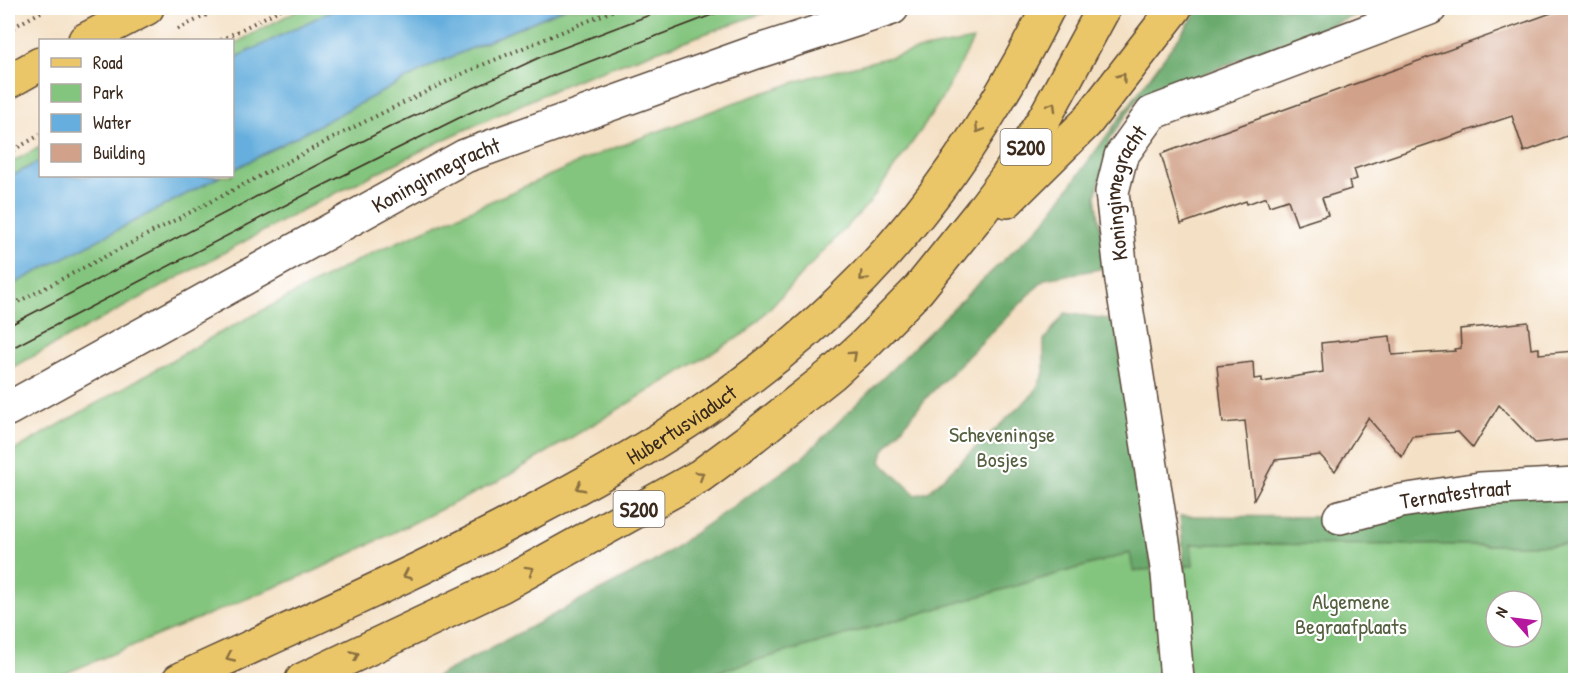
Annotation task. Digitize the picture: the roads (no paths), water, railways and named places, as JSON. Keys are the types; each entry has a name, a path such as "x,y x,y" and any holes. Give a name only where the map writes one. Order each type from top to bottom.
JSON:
{"main road":[{"path":"87,39 147,8"},
{"path":"933,273 1086,123 1175,8"},
{"name":"S200","path":"302,681 501,586 700,476 832,374 887,322 933,273 980,213 1033,137 1104,9"},
{"name":"Hubertusviaduct","path":"179,681 451,554 603,475 674,432 752,377 827,313 902,234 969,146 1044,16"},
{"path":"8,82 39,65"}],"street":[{"name":"Koninginnegracht","path":"8,409 465,156 756,52 892,8"},
{"name":"Koninginnegracht","path":"1177,681 1168,574 1122,281 1112,192 1121,156 1152,112 1430,8"},
{"name":"Ternatestraat","path":"1340,517 1401,501 1480,489 1575,484"}],"water":[{"path":"337,8 565,8 435,64 234,169 234,59"},
{"path":"39,162 39,177 219,177 8,287 8,178"}],"tram line":[{"path":"8,326 388,128 547,54 668,8"},
{"path":"8,350 324,185 467,114 557,74 730,8"}],"park label":[{"name":"Scheveningse Bosjes","path":"1002,446"},
{"name":"Algemene Begraafplaats","path":"1351,614"}]}
